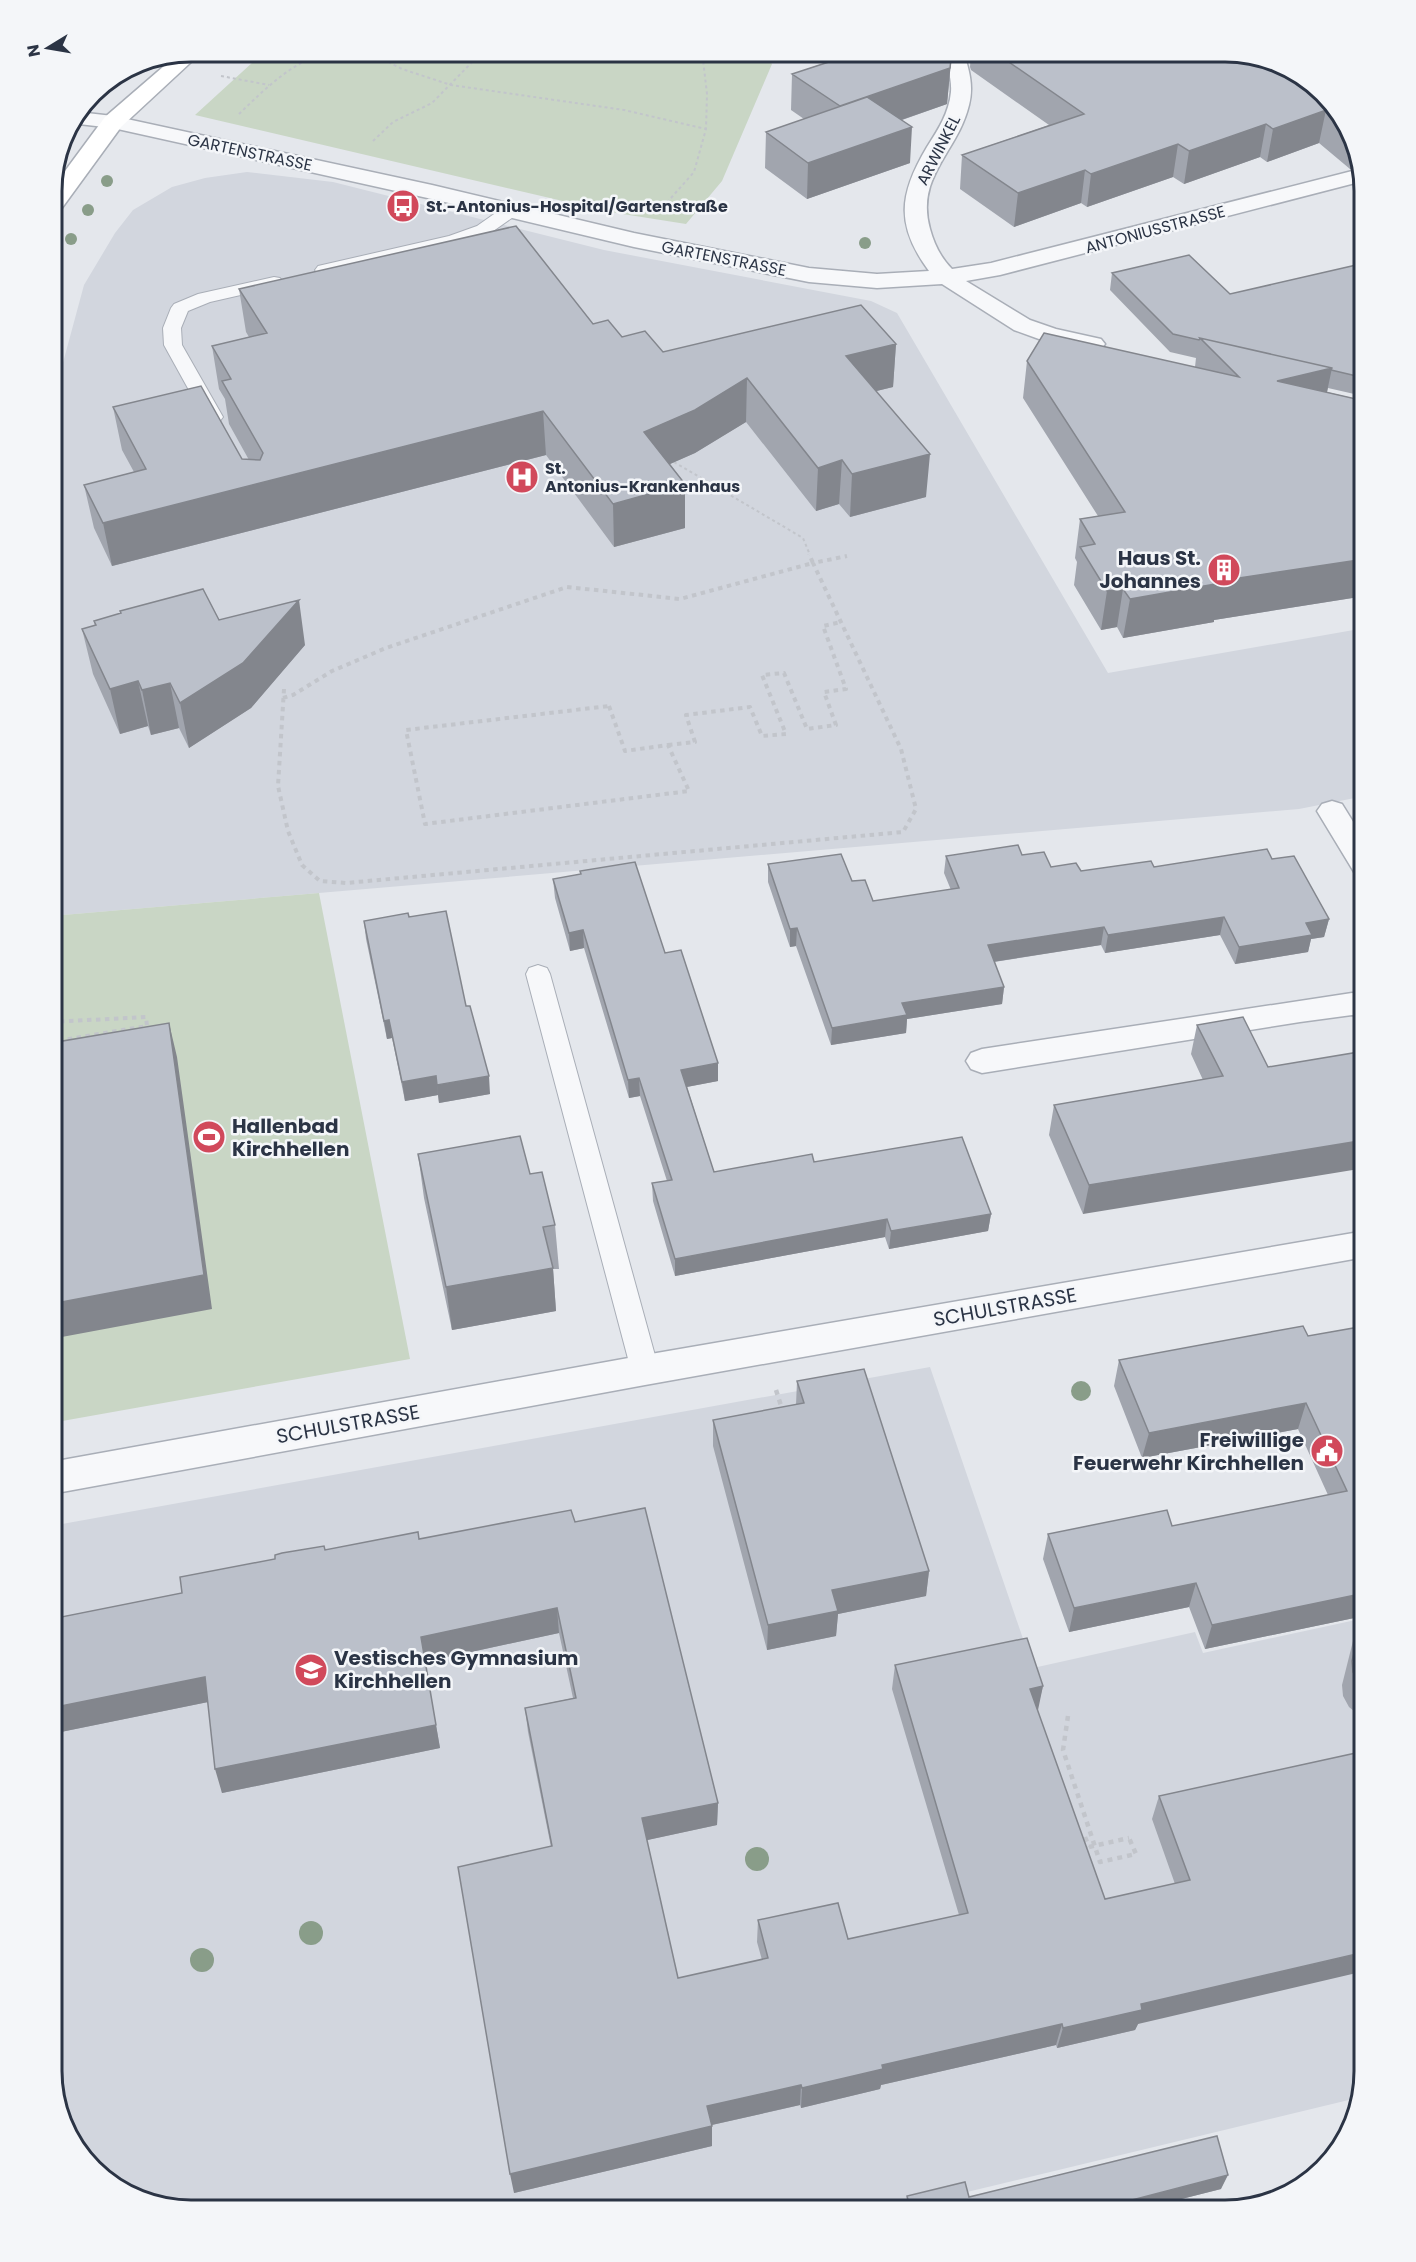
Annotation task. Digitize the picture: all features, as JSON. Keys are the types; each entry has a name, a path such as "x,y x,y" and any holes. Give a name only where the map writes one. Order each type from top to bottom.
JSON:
{"street":[{"path":"62,191 113,122 179,62"},
{"name":"ARWINKEL","path":"947,278 931,258 915,218 918,188 960,108 962,82 957,62"},
{"name":"GARTENSTRASSE","path":"83,119 113,122 634,240 809,275 877,281 947,278"},
{"name":"ANTONIUSSTRASSE","path":"947,278 1062,253 1353,177"},
{"path":"947,278 1022,325 1119,351"},
{"path":"1332,811 1354,847"},
{"path":"982,1061 1354,1004"},
{"name":"SCHULSTRASSE","path":"62,1476 645,1370 1354,1246"}],"lane":[{"path":"309,273 454,240 483,230 510,211"},
{"path":"224,437 173,345 172,328 175,319 180,308 204,298 286,279"},
{"path":"538,974 645,1370"}],"path":[{"path":"270,85 302,62"},
{"path":"388,62 402,69 451,85 624,110 706,129"},
{"path":"341,172 393,123 432,103 473,62"},
{"path":"634,240 694,172 706,129 707,94 703,62"},
{"path":"284,689 278,786 288,831 302,865 320,881 346,884 903,832 916,808 901,749 803,538 674,462"},
{"path":"283,698 293,695 332,671 386,648 567,587 680,599 847,556"},
{"path":"668,745 689,791 425,824 406,730 609,706 625,751 668,745 695,742 686,715 750,707 762,736 786,734 762,675 784,673 807,729 836,725 824,692 846,688 823,626 841,622"},
{"path":"62,1021 146,1017 147,1026 62,1040"},
{"path":"1068,1716 1063,1750 1100,1862 1136,1854 1129,1838 1089,1847 1085,1837"}],"shaded area":[{"name":"St. Antonius-Krankenhaus","path":"247,172 333,182 604,250 871,301 897,313 1108,673 1354,630 1354,798 1299,809 62,915 62,366 84,285 115,233 133,210 172,187 205,178"},
{"path":"930,1367 1033,1668 1195,1632 1203,1653 1354,1620 1354,2071 1351,2099 934,2200 182,2200 149,2194 119,2179 94,2156 83,2143 75,2128 64,2096 62,2080 62,1524"}],"green space":[{"path":"253,62 770,62 772,64 722,181 686,224 610,212 195,115"},
{"name":"Hallenbad Kirchhellen","path":"319,893 410,1359 62,1421 62,915"}],"building":[{"path":"829,62 951,62 950,68 840,106 792,74"},
{"path":"1009,62 1234,62 1250,64 1267,68 1297,83 1326,110 1273,129 1266,124 1189,151 1178,144 1091,174 1085,170 1018,193 962,155 1084,114"},
{"path":"867,97 912,127 808,163 766,132"},
{"path":"516,226 593,324 608,320 622,337 645,331 663,352 861,305 896,344 846,356 930,454 852,474 842,460 818,468 747,378 695,410 644,432 685,484 613,504 543,411 103,523 84,485 146,469 113,407 201,386 242,459 260,460 263,453 222,381 231,379 212,346 267,333 239,289"},
{"path":"1189,255 1230,294 1354,266 1354,375 1331,370 1332,368 1173,334 1112,273"},
{"path":"1044,333 1239,377 1200,338 1332,368 1277,381 1354,398 1354,561 1219,581 1221,583 1130,599 1123,589 1107,591 1080,547 1095,544 1080,519 1125,512 1027,361"},
{"path":"203,589 219,620 299,600 243,663 180,703 170,683 142,690 138,681 110,689 82,629 96,625 94,621 121,613 120,611"},
{"path":"1018,845 1022,855 1044,852 1051,867 1076,863 1081,871 1151,861 1154,867 1267,849 1272,859 1294,856 1329,919 1306,923 1312,935 1239,947 1224,917 1108,935 1104,927 988,945 1004,987 902,1003 907,1015 832,1028 797,928 790,929 768,864 841,854 852,881 865,880 873,901 959,888 946,856"},
{"path":"635,862 665,953 681,950 718,1063 681,1070 714,1172 812,1154 814,1162 962,1137 991,1214 891,1231 887,1219 675,1259 652,1183 672,1180 639,1078 628,1080 583,930 569,933 553,879 581,874 580,871"},
{"path":"446,911 466,1006 470,1006 489,1076 437,1085 436,1076 402,1082 389,1020 384,1021 364,921 408,913 409,917"},
{"path":"1243,1017 1268,1067 1354,1053 1354,1142 1089,1185 1054,1105 1223,1076 1197,1025"},
{"path":"169,1023 204,1275 62,1302 62,1041"},
{"path":"520,1136 530,1174 542,1172 555,1225 543,1227 553,1268 446,1287 418,1154"},
{"path":"1303,1326 1308,1336 1354,1328 1354,1595 1212,1625 1196,1583 1074,1608 1048,1534 1167,1510 1172,1526 1347,1491 1306,1403 1149,1433 1119,1360"},
{"path":"864,1369 929,1571 832,1590 838,1611 768,1625 713,1420 804,1403 797,1381"},
{"path":"645,1508 718,1803 642,1818 678,1978 768,1958 758,1920 838,1903 848,1939 968,1913 895,1665 1027,1638 1043,1686 1030,1689 1105,1899 1190,1880 1159,1796 1354,1753 1354,1955 1141,2004 1142,2010 1063,2028 1062,2024 882,2065 883,2069 802,2088 801,2085 707,2106 712,2126 510,2174 458,1867 552,1846 525,1708 576,1698 557,1608 421,1637 436,1725 215,1769 205,1677 62,1706 62,1617 182,1593 180,1577 275,1559 275,1555 282,1553 324,1546 325,1550 418,1532 419,1539 571,1510 575,1522"},
{"path":"1354,1653 1354,1674 1353,1672"},
{"path":"1217,2136 1228,2175 1132,2200 908,2200 907,2196 965,2182 969,2197"}],"place":[{"name":"St.-Antonius-Hospital/Gartenstraße","path":"403,206"},
{"name":"St. Antonius-Krankenhaus","path":"522,477"},
{"name":"Haus St. Johannes","path":"1224,570"},
{"name":"Hallenbad Kirchhellen","path":"209,1137"},
{"name":"Freiwillige Feuerwehr Kirchhellen","path":"1327,1451"},
{"name":"Vestisches Gymnasium Kirchhellen","path":"311,1670"}]}
